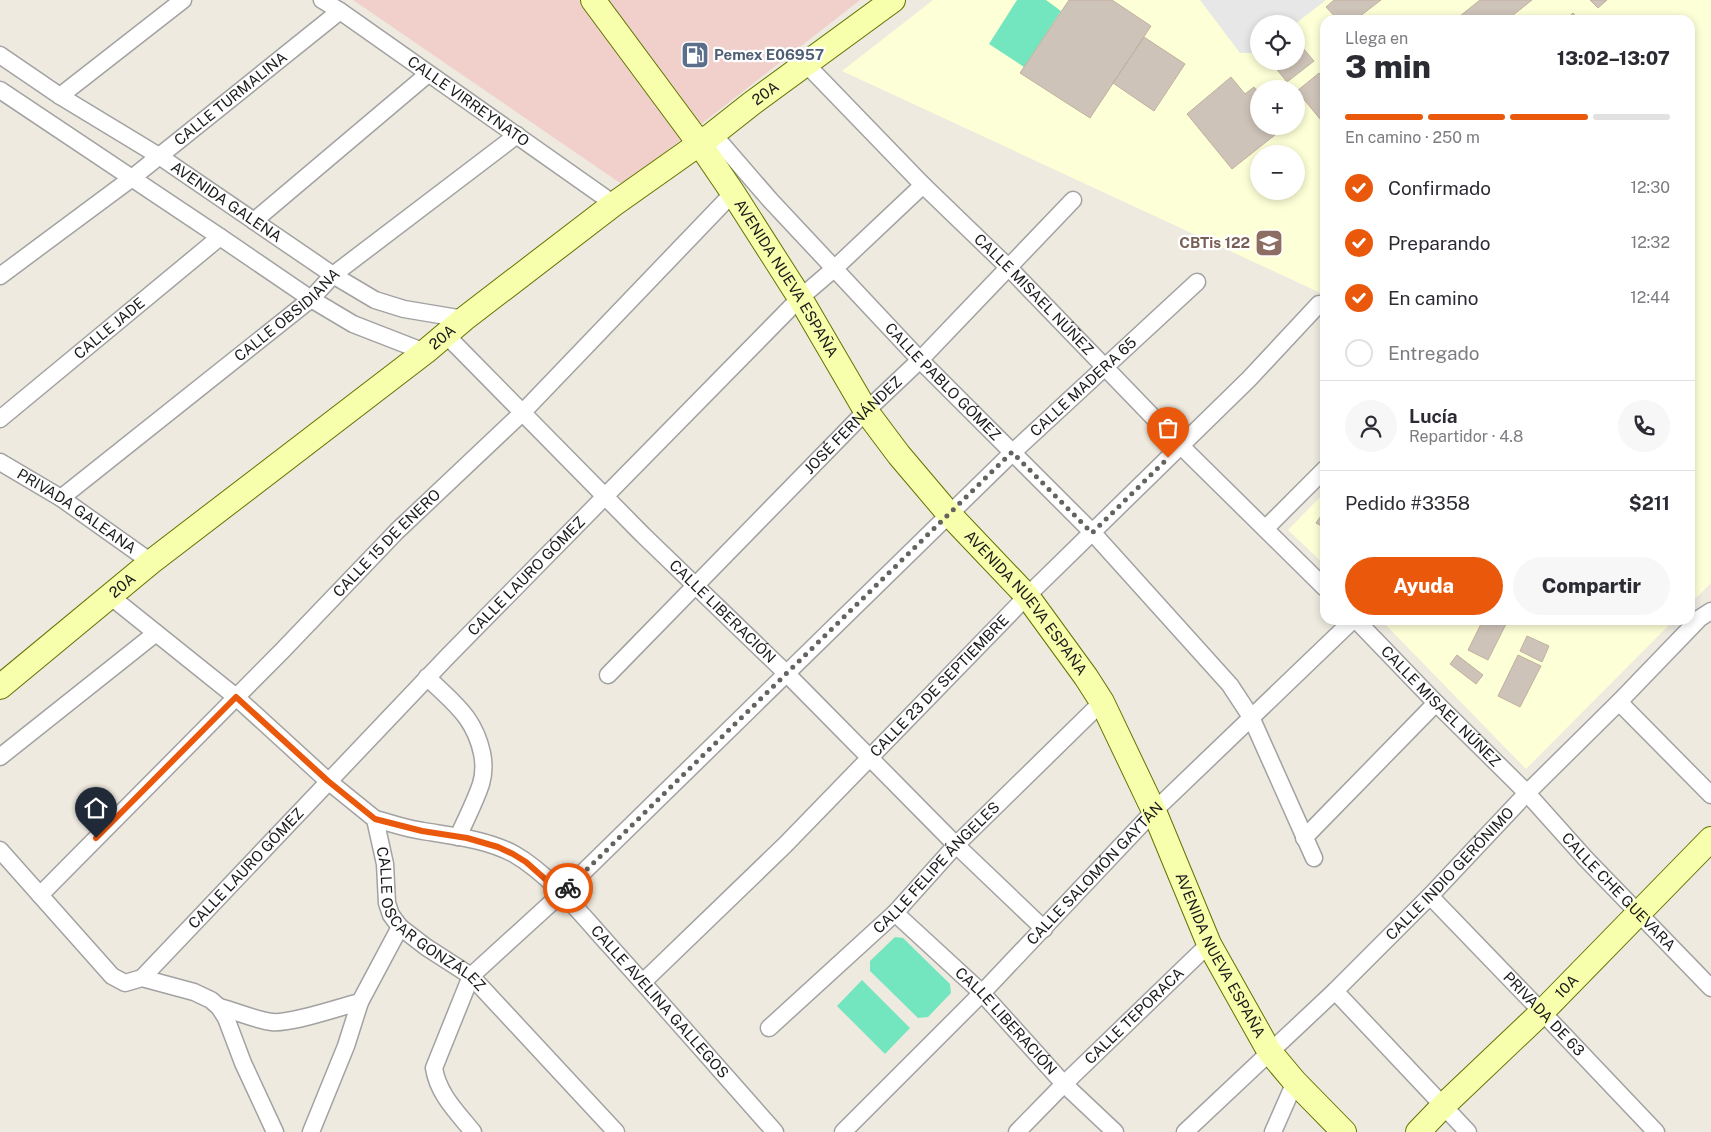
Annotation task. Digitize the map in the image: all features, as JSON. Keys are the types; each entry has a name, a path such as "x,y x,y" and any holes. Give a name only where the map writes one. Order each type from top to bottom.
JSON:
{"street":[{"path":"60,96 183,0"},
{"name":"CALLE VIRREYNATO","path":"322,0 614,204"},
{"name":"AVENIDA NUEVA ESPAÑA","path":"593,0 706,138 733,193 800,298 866,411 899,455 949,514 1027,596 1102,702 1154,812 1209,944 1269,1051 1344,1132"},
{"name":"20A","path":"0,686 152,562 425,352 464,319 614,204 893,0"},
{"name":"CALLE TURMALINA","path":"0,276 132,178 340,11"},
{"name":"AVENIDA GALENA","path":"0,55 60,96 159,156 333,276 375,300 404,309 464,319"},
{"name":"CALLE MISAEL NÚÑEZ","path":"806,64 923,185 1009,268 1181,446 1320,583"},
{"path":"254,222 428,74"},
{"name":"AVENIDA GALENA","path":"0,90 311,300 353,324 425,352"},
{"name":"CALLE OBSIDIANA","path":"61,498 311,300 333,276 517,135"},
{"name":"CALLE PABLO GÓMEZ","path":"706,138 771,201 920,360 1092,533 1230,685 1252,717"},
{"name":"CALLE LAURO GÓMEZ","path":"142,978 427,677 604,496 800,298 835,268 923,185"},
{"name":"CALLE 15 DE ENERO","path":"40,895 397,531 522,413 733,193"},
{"name":"JOSÉ FERNÁNDEZ","path":"608,675 866,411 920,360 1073,200"},
{"name":"CALLE JADE","path":"0,419 220,237"},
{"name":"CALLE MADERA 65","path":"473,1132 444,1097 436,1081 434,1068 472,976 562,894 1012,452 1197,282"},
{"name":"CALLE 23 DE SEPTIEMBRE","path":"643,982 870,759 1027,596 1249,379 1319,304"},
{"name":"CALLE LIBERACIÓN","path":"446,335 604,496 786,673 956,846 1044,929"},
{"name":"PRIVADA GALEANA","path":"0,462 61,498 152,562"},
{"path":"1266,528 1320,474"},
{"name":"CALLE OSCAR GONZÁLEZ","path":"110,596 236,697 328,781 375,819 385,864 387,903 391,916 400,927 426,947 472,976 616,1132"},
{"name":"CALLE INDIO GERÓNIMO","path":"1695,623 1711,611"},
{"name":"CALLE SALOMÓN GAYTÁN","path":"843,1132 982,993 1154,812 1350,625"},
{"name":"CALLE MISAEL NÚÑEZ","path":"1360,625 1527,793"},
{"name":"CALLE INDIO GERÓNIMO","path":"1185,1132 1334,991 1430,896 1527,793 1693,625"},
{"path":"0,757 156,633"},
{"path":"427,677 464,714 473,725 479,738 483,761 482,776 458,837"},
{"name":"CALLE FELIPE ÁNGELES","path":"769,1028 895,913 956,846 1102,702"},
{"path":"1618,702 1711,796"},
{"path":"1304,838 1436,703"},
{"path":"1252,717 1314,858"},
{"name":"CALLE CHE GUEVARA","path":"1527,793 1586,859 1711,988"},
{"name":"CALLE AVELINA GALLEGOS","path":"375,819 422,831 483,843 513,854 526,862 562,894 643,982 775,1132"},
{"name":"10A","path":"1418,1132 1542,1012 1711,839"},
{"path":"0,850 112,976 125,982 142,978 203,995 219,1007 226,1018 243,1063 275,1132"},
{"name":"PRIVADA DE 63","path":"1430,896 1656,1132"},
{"name":"CALLE LIBERACIÓN","path":"895,913 982,993 1064,1084 1115,1132"},
{"path":"311,1132 346,1046 360,1002 400,927"},
{"name":"CALLE TEPORACA","path":"1017,1132 1209,944"},
{"path":"1334,991 1468,1132"},
{"path":"219,1007 273,1022 288,1021 360,1002"},
{"path":"1273,1132 1296,1082"}],"shaded area":[{"path":"353,0 860,0 623,185"},
{"name":"CBTis 122","path":"933,0 1711,0 1711,583 1695,599 1695,15 1320,15 1320,293 842,71"},
{"path":"1200,0 1326,0 1305,16 1250,15 1250,53 1240,53"},
{"path":"1320,497 1320,560 1288,530"},
{"path":"1386,625 1669,625 1526,769"}],"green space":[{"path":"1017,0 1046,0 1061,11 1024,67 989,44"},
{"path":"895,937 903,938 950,984 951,993 928,1017 918,1018 870,971 870,961"},
{"path":"862,980 910,1028 885,1054 837,1006"}],"building":[{"path":"1069,0 1112,0 1151,26 1090,118 1020,73"},
{"path":"1334,0 1381,0 1362,15 1333,15 1326,7"},
{"path":"1480,0 1532,0 1513,15 1461,15"},
{"path":"1590,0 1607,0 1598,8"},
{"path":"1144,37 1185,64 1154,111 1113,83"},
{"path":"1305,50 1314,61 1305,68"},
{"path":"1277,70 1302,70 1290,80 1285,80"},
{"path":"1319,73 1320,74 1320,119 1305,101 1305,84"},
{"path":"1231,77 1245,94 1250,90 1250,135 1275,135 1262,145 1250,145 1250,155 1232,169 1187,114"},
{"path":"1320,517 1320,525 1316,523"},
{"path":"1480,625 1506,625 1488,660 1468,650"},
{"path":"1527,636 1549,646 1542,662 1520,651"},
{"path":"1457,655 1483,675 1476,684 1450,664"},
{"path":"1518,655 1541,666 1520,707 1498,696"}],"way so far":[{"path":"568,888 1012,452 1092,533 1168,458"}],"place":[{"name":"Pemex E06957","path":"695,55"},
{"name":"CBTis 122","path":"1269,243"}],"route":[{"path":"96,838 236,697 328,781 375,819 422,831 467,838 498,847 526,862 562,894 568,888"}]}
